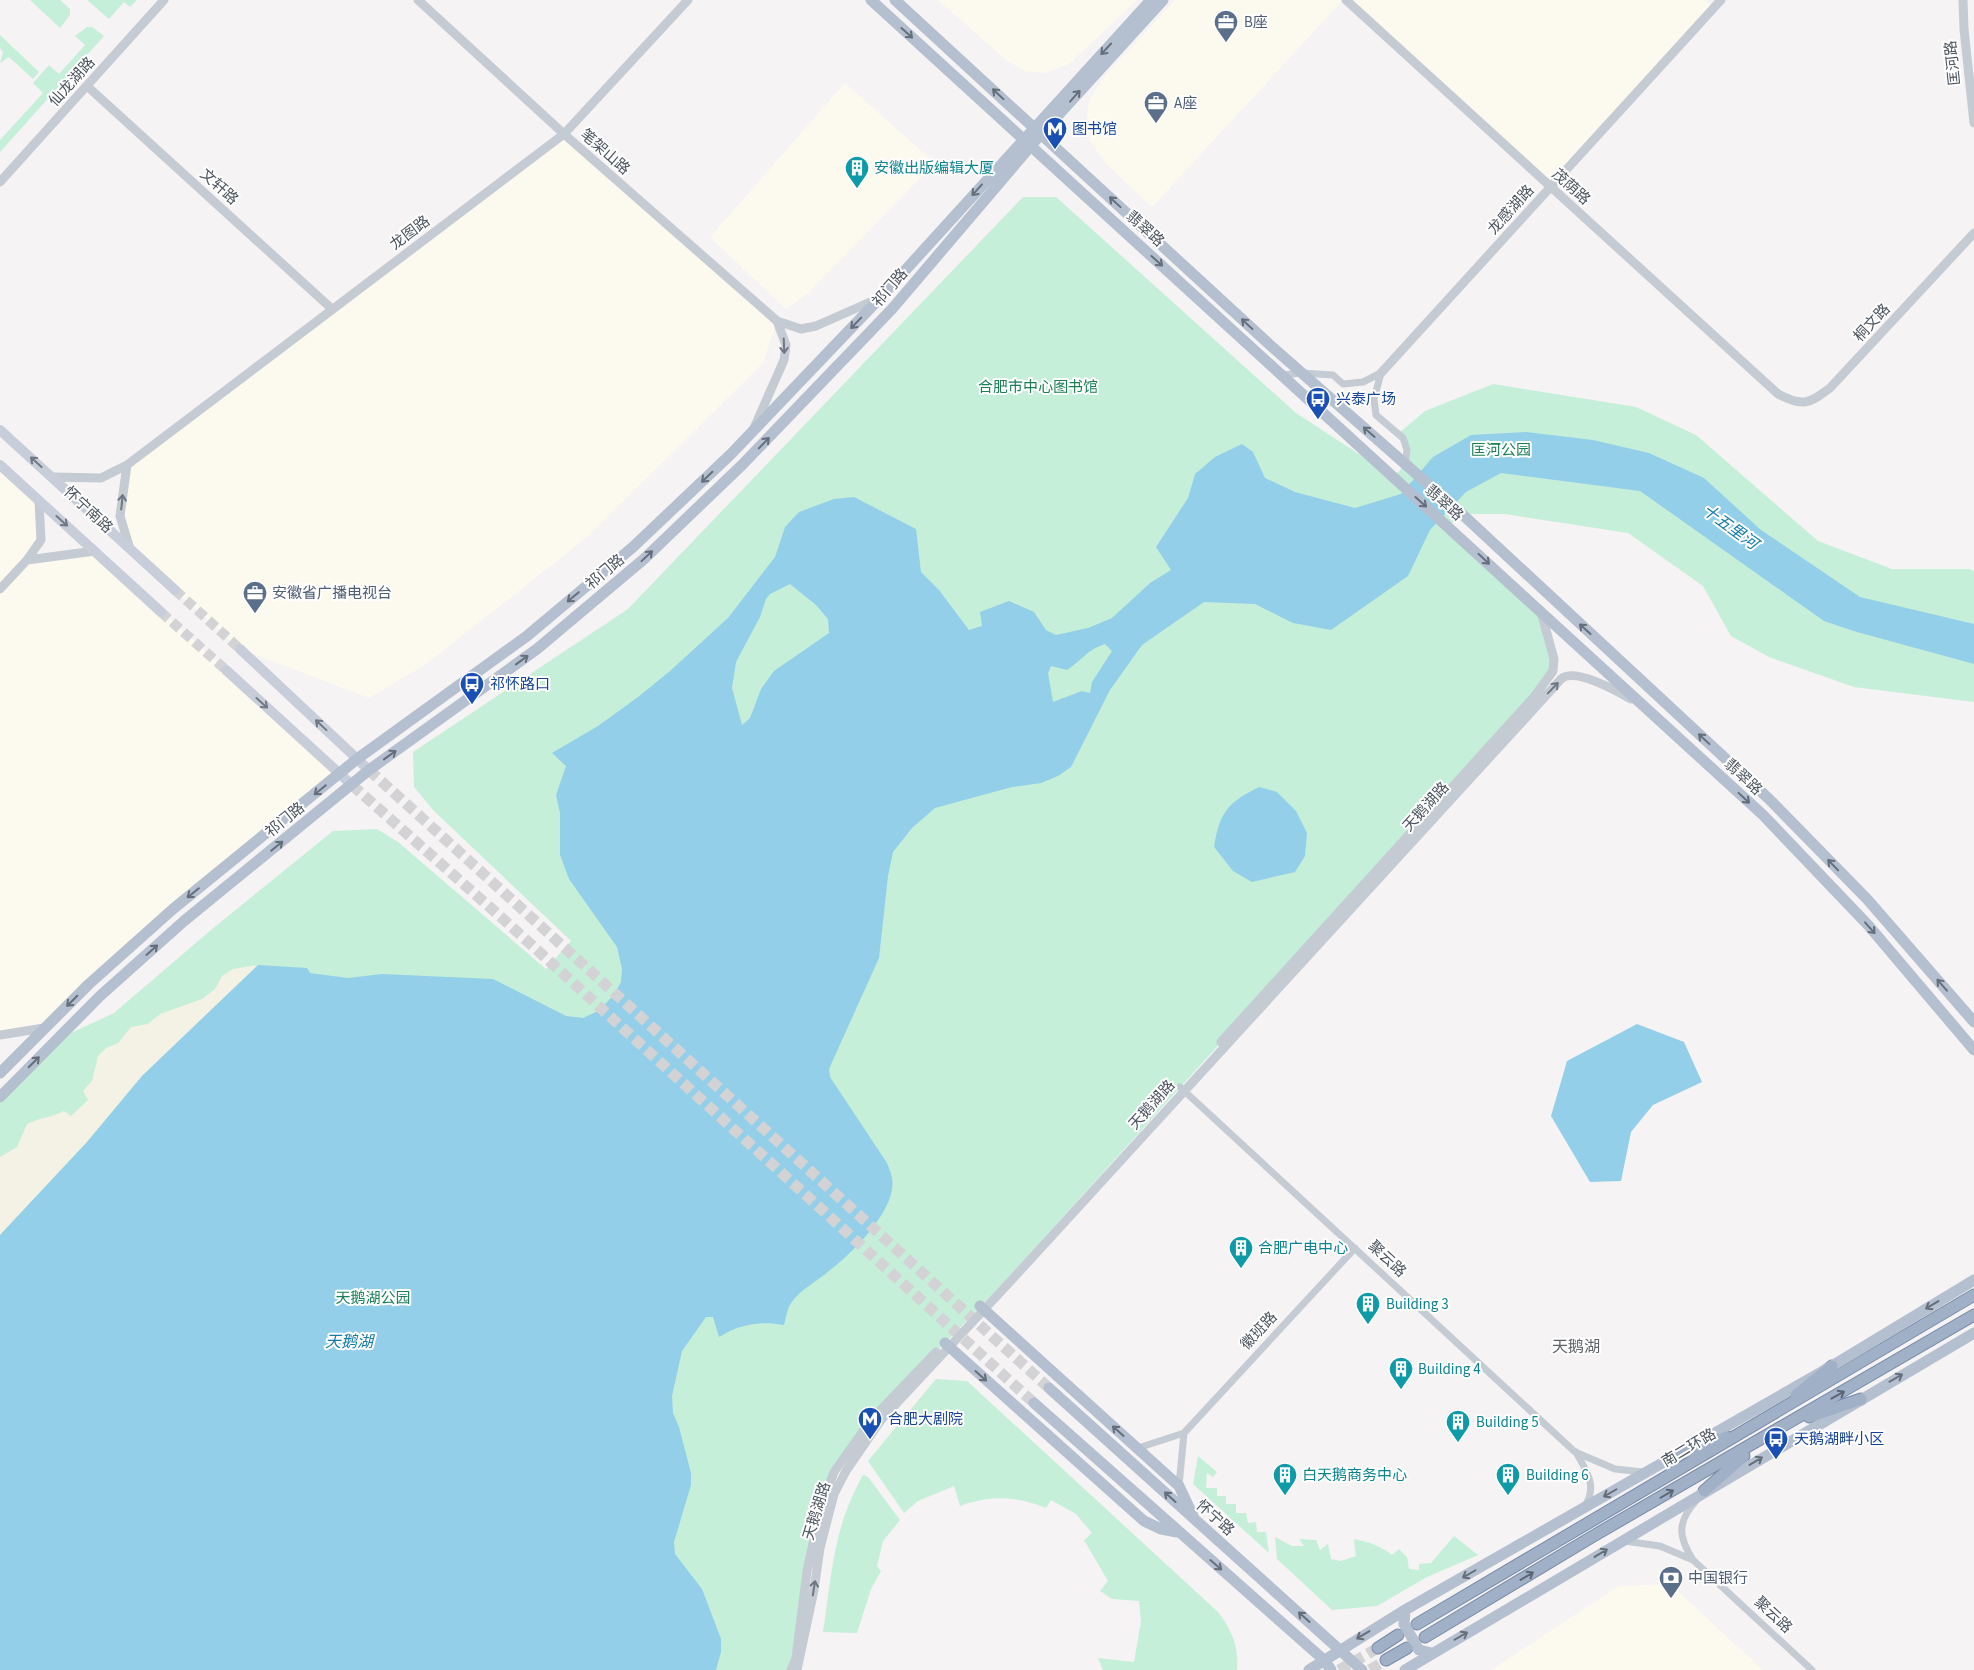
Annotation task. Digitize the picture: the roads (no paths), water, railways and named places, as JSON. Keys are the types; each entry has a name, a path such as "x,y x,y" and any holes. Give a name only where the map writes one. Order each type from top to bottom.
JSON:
{"highway":[{"name":"南二环路","path":"1417,1624 1752,1428 1974,1295"},
{"name":"南二环路","path":"1425,1637 1777,1429 1974,1316"},
{"path":"1763,1421 1832,1366"},
{"path":"1777,1429 1861,1399"},
{"path":"1674,1456 1752,1428"},
{"path":"1704,1492 1763,1439"},
{"path":"1378,1648 1398,1635"},
{"path":"1386,1660 1407,1648"}],"main road":[{"name":"翡翠路","path":"871,0 1448,526 1776,829 1868,925 1974,1050"},
{"name":"翡翠路","path":"895,0 1302,373 1462,514 1769,799 1866,899 1974,1022"},
{"name":"祁门路","path":"0,1073 89,984 173,909 357,759 527,636 633,547 752,431 880,298 1027,142 1151,0"},
{"name":"祁门路","path":"1037,131 1164,0"},
{"name":"祁门路","path":"0,1097 100,996 156,946 369,770 537,649 644,559 742,465 885,316 1027,142"},
{"name":"怀宁南路","path":"0,430 175,590"},
{"name":"怀宁南路","path":"0,465 161,612"},
{"path":"240,649 369,770"},
{"path":"226,670 352,785"},
{"path":"1309,1670 1405,1610 1832,1366 1974,1280"},
{"path":"982,1308 1178,1486 1194,1519"},
{"path":"1405,1670 1974,1333"},
{"path":"947,1345 1144,1521 1161,1529 1179,1533"},
{"name":"怀宁路","path":"1049,1388 1362,1670"},
{"path":"1034,1403 1324,1660 1331,1670"},
{"path":"1405,1610 1404,1624 1419,1650 1432,1653"}],"street":[{"name":"仙龙湖路","path":"0,182 164,0"},
{"name":"笔架山路","path":"418,0 564,134 777,321"},
{"name":"龙图路","path":"52,477 101,478 127,465 564,134 688,0"},
{"name":"茂荫路","path":"1346,0 1778,394"},
{"name":"龙感湖路","path":"1381,372 1722,0"},
{"name":"匡河路","path":"1964,0 1964,29 1974,123"},
{"name":"文轩路","path":"87,86 332,309"},
{"name":"桐文路","path":"1778,394 1792,402 1810,402 1830,388 1974,233"},
{"path":"777,321 801,329 816,326 880,298"},
{"path":"752,431 784,360 786,345 777,321"},
{"path":"1283,375 1302,373 1334,375 1343,384 1363,382 1381,372"},
{"path":"1381,372 1374,399 1376,415 1403,438 1408,450 1406,464"},
{"path":"127,465 120,516 130,550"},
{"path":"0,589 27,560 41,540 39,501"},
{"path":"27,560 95,551"},
{"name":"天鹅湖路","path":"791,1670 796,1658 807,1571 815,1534 821,1507 834,1472 871,1420 982,1308 1534,697 1553,672 1554,659 1541,612"},
{"name":"天鹅湖路","path":"1182,1088 1272,997 1564,677 1575,674 1610,687 1646,708"},
{"path":"0,1035 44,1028"},
{"name":"聚云路","path":"1182,1088 1575,1452 1615,1469 1647,1472"},
{"name":"徽班路","path":"1138,1448 1184,1433 1355,1248"},
{"name":"天鹅湖路","path":"797,1670 814,1590 820,1548 834,1494 846,1471 881,1420 947,1345"},
{"path":"1178,1486 1184,1433"},
{"name":"聚云路","path":"1575,1452 1592,1488 1590,1497 1582,1509"},
{"path":"1693,1560 1682,1543 1681,1530 1690,1508 1704,1492"},
{"path":"1621,1541 1660,1546 1693,1560"},
{"name":"聚云路","path":"1693,1560 1812,1670"}],"water":[{"name":"天鹅湖","path":"1526,432 1593,440 1649,453 1704,478 1761,530 1860,597 1974,624 1974,664 1824,621 1640,491 1501,473 1466,492 1430,530 1408,576 1331,630 1293,623 1255,604 1204,602 1142,645 1110,690 1071,767 1058,776 1041,783 1012,787 935,808 912,828 893,852 888,876 879,958 829,1069 830,1077 887,1163 892,1178 892,1190 888,1203 881,1217 849,1254 795,1298 788,1308 784,1325 766,1323 743,1326 719,1337 713,1317 706,1317 682,1351 672,1396 673,1413 679,1427 691,1473 691,1485 674,1542 675,1554 702,1589 721,1639 721,1652 716,1670 0,1670 0,1235 87,1142 142,1076 258,965 307,968 310,973 348,978 382,974 493,979 566,1016 583,1018 598,1011 614,995 621,982 622,969 617,947 569,879 560,855 560,813 556,795 566,766 552,753 598,726 638,697 670,671 728,618 775,557 785,527 799,512 834,499 854,497 916,529 921,572 939,590 969,630 982,626 980,612 1009,601 1034,612 1046,630 1056,635 1088,628 1112,618 1150,583 1171,570 1156,547 1188,498 1195,474 1215,457 1242,444 1253,452 1265,478 1295,492 1355,508 1401,494 1433,457 1471,435","holes":["790,584 816,605 828,619 829,633 774,671 761,689 750,718 742,725 732,688 736,662 760,617 766,599 770,594","1105,644 1112,651 1092,682 1090,693 1082,691 1053,702 1048,673 1051,666 1067,670 1089,652"]},
{"path":"1259,787 1277,792 1296,811 1307,833 1305,856 1295,872 1252,882 1233,871 1214,847 1219,825 1227,810 1239,798"},
{"path":"1637,1024 1684,1042 1702,1082 1653,1105 1631,1132 1621,1181 1590,1182 1551,1116 1567,1061"}],"tunnel":[{"path":"175,590 240,649"},
{"path":"161,612 226,670"},
{"path":"369,770 1049,1388"},
{"path":"352,785 502,918 1034,1403"},
{"path":"1339,1670 1378,1648"},
{"path":"1370,1670 1386,1660"}],"place":[{"name":"B座","path":"1226,43"},
{"name":"A座","path":"1156,124"},
{"name":"图书馆","path":"1055,150"},
{"name":"安徽出版编辑大厦","path":"857,189"},
{"name":"兴泰广场","path":"1318,420"},
{"name":"安徽省广播电视台","path":"255,614"},
{"name":"祁怀路口","path":"472,705"},
{"name":"合肥广电中心","path":"1241,1269"},
{"name":"Building 3","path":"1368,1325"},
{"name":"Building 4","path":"1401,1390"},
{"name":"合肥大剧院","path":"870,1440"},
{"name":"Building 5","path":"1458,1443"},
{"name":"天鹅湖畔小区","path":"1776,1460"},
{"name":"白天鹅商务中心","path":"1285,1496"},
{"name":"Building 6","path":"1508,1496"},
{"name":"中国银行","path":"1671,1599"}],"district":[{"name":"天鹅湖","path":"1576,1347"}],"park label":[{"name":"合肥市中心图书馆","path":"1038,387"},
{"name":"匡河公园","path":"1501,450"},
{"name":"天鹅湖公园","path":"373,1298"}],"water label":[{"name":"十五里河","path":"1730,527"}]}
